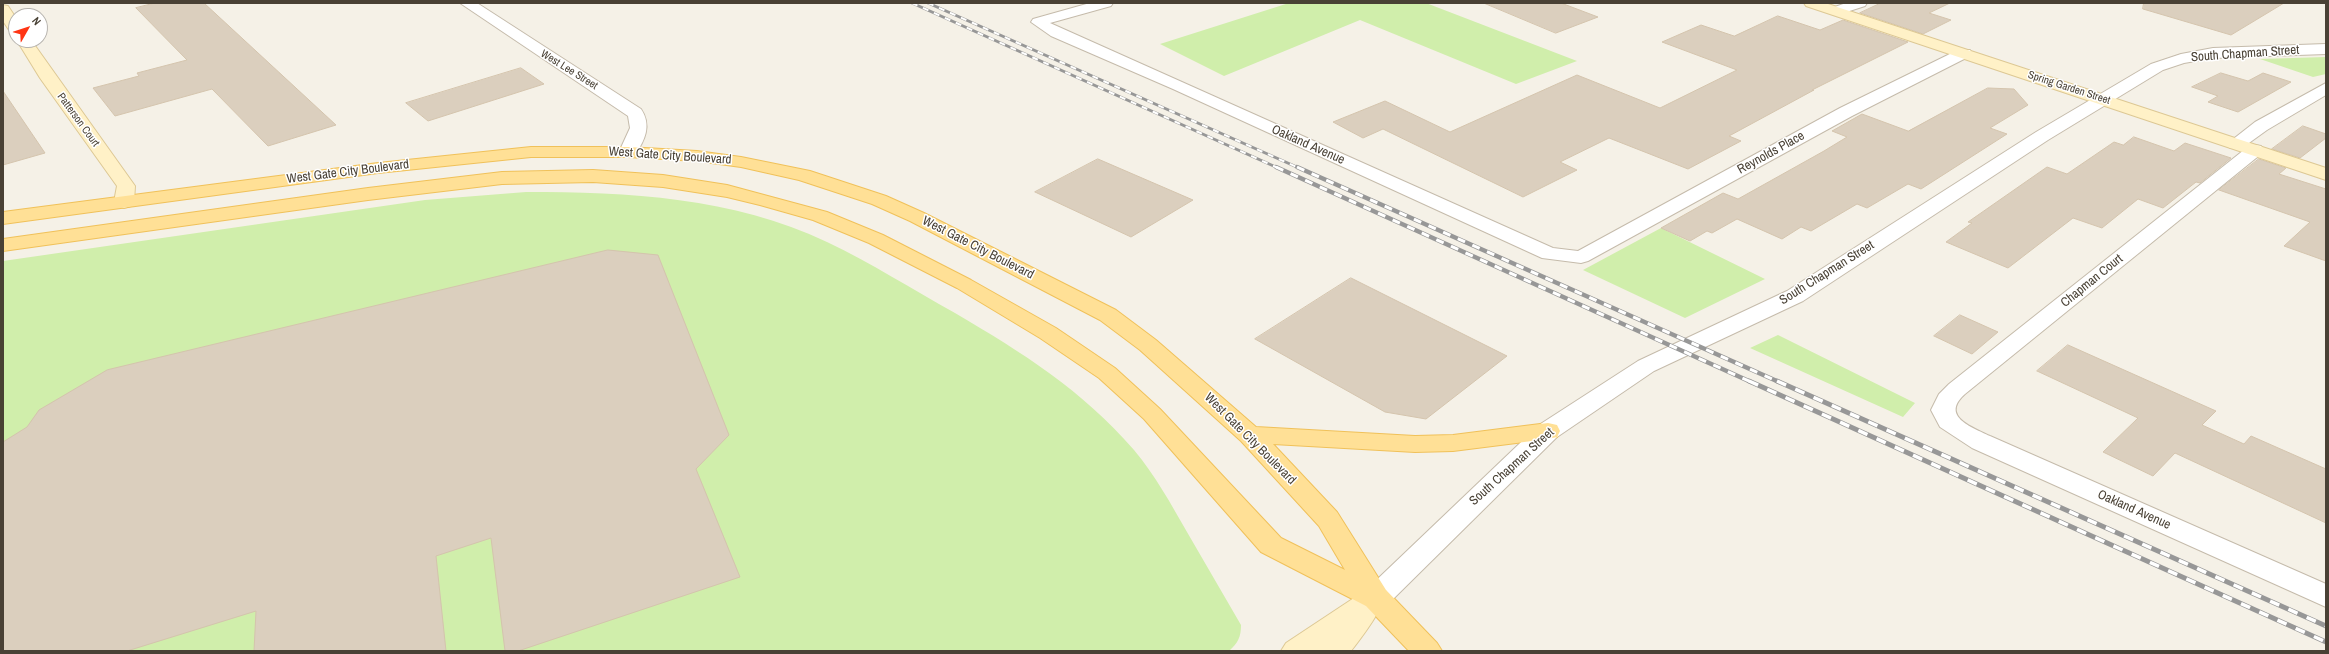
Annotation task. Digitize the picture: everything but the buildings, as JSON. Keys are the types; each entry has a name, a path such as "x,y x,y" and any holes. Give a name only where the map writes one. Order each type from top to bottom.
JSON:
{"main road":[{"name":"Spring Garden Street","path":"1812,3 2326,174"},
{"name":"Patterson Court","path":"28,48 48,78 126,186 124,202"},
{"name":"West Gate City Boulevard","path":"3,218 349,172 531,152 628,152 697,156 741,162 803,175 908,212 1108,315 1148,345 1250,435 1328,519 1376,598 1427,651"},
{"path":"424,186 511,169 567,165 628,152"},
{"path":"98,233 154,210 284,190 320,182 349,172"},
{"name":"West Gate City Boulevard","path":"3,245 98,233 424,186 502,178 593,176 663,181 727,192 820,216 876,239 964,284 1048,333 1107,373 1152,414 1271,545 1376,598"},
{"path":"727,192 741,181 749,179 795,189 837,186"},
{"path":"3,233 91,220 113,213 124,202"},
{"path":"1250,435 1364,442 1438,444 1548,431"},
{"path":"1296,651 1376,598"},
{"path":"1334,651 1376,598"}],"street":[{"name":"West Lee Street","path":"467,3 635,113 640,120 640,126 628,152"},
{"name":"Oakland Avenue","path":"1106,3 1038,22 1056,33 1172,83 1549,254 1581,257"},
{"path":"1837,11 1860,3"},
{"name":"South Chapman Street","path":"1376,598 1484,490 1548,431 1646,366 1805,290 2042,136 2157,66 2181,58 2213,53 2326,49"},
{"name":"Reynolds Place","path":"1581,257 1846,112 1964,53"},
{"path":"2236,144 2261,126 2326,88"},
{"name":"Chapman Court","path":"1946,419 1942,410 1945,401 1972,377 2255,150"},
{"name":"Oakland Avenue","path":"1946,419 1981,442 2326,596"}],"green space":[{"path":"1289,3 1426,3 1577,61 1516,84 1360,20 1224,76 1160,44"},
{"path":"2326,57 2326,74 2313,77 2260,59"},
{"path":"526,192 603,193 641,196 717,206 755,215 791,227 843,250 955,313 1028,358 1094,409 1142,460 1169,500 1241,625 1240,636 1237,642 1229,651 3,651 3,261 425,200"},
{"path":"1661,228 1765,279 1685,318 1583,270"},
{"path":"1778,335 1915,403 1903,417 1750,348"}],"railway":[{"path":"912,3 1278,168"},
{"path":"928,3 1299,168"},
{"path":"1276,167 1751,382"},
{"path":"1297,167 1779,382"},
{"path":"1749,381 2326,642"},
{"path":"1777,381 2326,626"}]}
